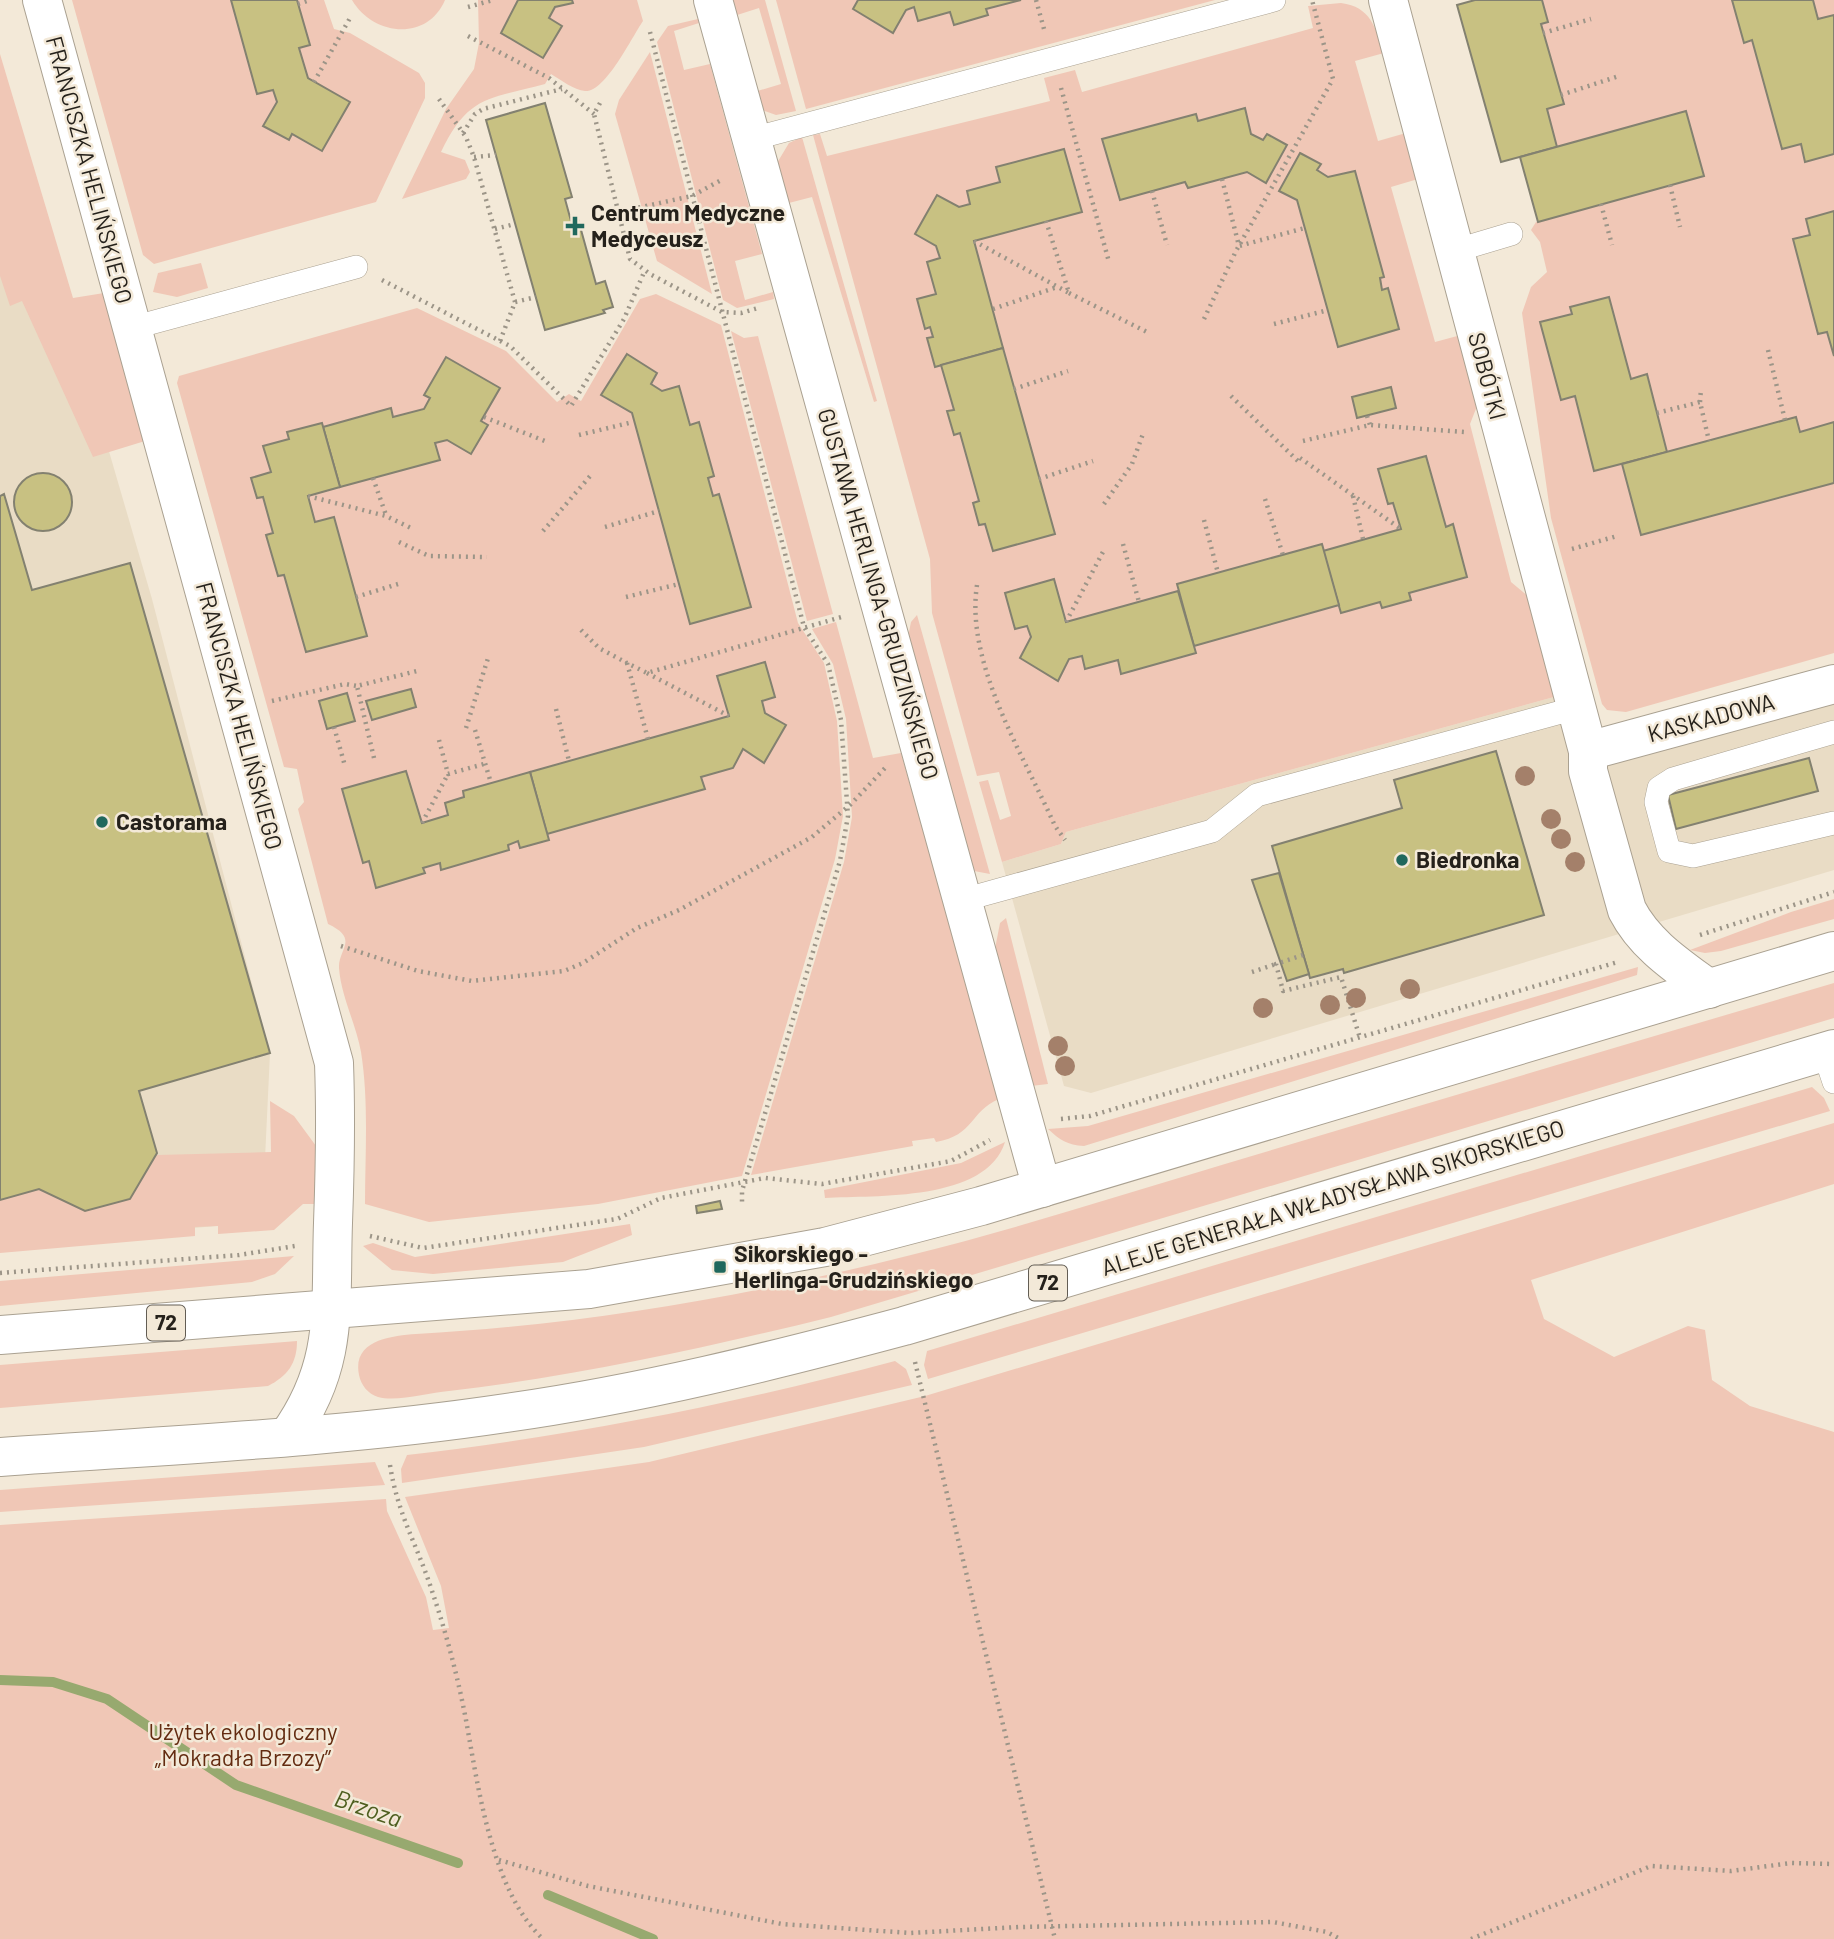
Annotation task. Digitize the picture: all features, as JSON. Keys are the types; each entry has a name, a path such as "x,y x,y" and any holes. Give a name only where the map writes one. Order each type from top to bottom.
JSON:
{"street":[{"name":"FRANCISZKA HELIŃSKIEGO","path":"42,0 334,1063 337,1136 330,1340 308,1404 288,1436"},
{"name":"GUSTAWA HERLINGA-GRUDZIŃSKIEGO","path":"713,0 1042,1188"},
{"name":"SOBÓTKI","path":"1388,0 1588,751 1588,771 1627,910 1658,951 1709,989"},
{"name":"KASKADOWA","path":"1588,751 1833,687"},
{"name":"72","path":"0,1335 589,1289 720,1267 888,1232 1834,951"},
{"name":"ALEJE GENERAŁA WŁADYSŁAWA SIKORSKIEGO","path":"0,1457 384,1428 506,1413 635,1391 794,1356 904,1326 1831,1061"}],"lane":[{"path":"755,150 1053,58 1274,0"},
{"path":"1454,251 1511,234"},
{"path":"132,328 356,267"},
{"path":"963,900 1212,831 1257,795 1576,708"},
{"path":"1834,732 1673,779 1659,788 1656,802 1669,851 1678,855 1693,856 1834,823"}],"path":[{"path":"298,4 310,0"},
{"path":"468,7 493,0"},
{"path":"1036,0 1109,262"},
{"path":"1204,319 1239,246 1333,79 1312,0"},
{"path":"314,82 350,18"},
{"path":"1544,33 1591,19"},
{"path":"650,32 804,627 828,664 841,720 847,807 840,861 745,1182 742,1205"},
{"path":"468,36 548,78 594,114 630,259 722,313 741,313 764,307"},
{"path":"1561,95 1619,76"},
{"path":"463,133 475,114 483,109 562,89"},
{"path":"439,99 463,133 474,157 515,302 500,341"},
{"path":"594,114 600,103"},
{"path":"618,212 692,195 755,150"},
{"path":"474,157 496,155"},
{"path":"1222,179 1239,246"},
{"path":"1670,185 1680,227"},
{"path":"1152,191 1167,245"},
{"path":"1601,205 1612,245"},
{"path":"1046,221 1069,293"},
{"path":"495,229 515,223"},
{"path":"1239,246 1305,228"},
{"path":"974,242 1147,332"},
{"path":"356,267 510,346 571,406 624,319 645,270"},
{"path":"993,309 1057,287"},
{"path":"515,302 536,297"},
{"path":"1274,324 1328,310"},
{"path":"1768,350 1785,420"},
{"path":"1014,389 1068,371"},
{"path":"1701,388 1700,402 1709,441"},
{"path":"1231,396 1300,460 1401,529"},
{"path":"1657,413 1700,402"},
{"path":"1367,416 1370,425"},
{"path":"484,417 545,441"},
{"path":"579,435 634,422"},
{"path":"1303,441 1370,425 1472,432"},
{"path":"1104,504 1132,464 1144,431"},
{"path":"1039,479 1093,461"},
{"path":"543,531 591,475"},
{"path":"373,478 386,516"},
{"path":"1353,494 1363,539"},
{"path":"307,496 386,516 411,528"},
{"path":"1265,499 1283,555"},
{"path":"605,527 659,511"},
{"path":"1204,520 1218,573"},
{"path":"1567,551 1617,536"},
{"path":"399,542 429,556 487,557"},
{"path":"1123,544 1139,602"},
{"path":"1066,622 1104,550"},
{"path":"356,597 398,584"},
{"path":"626,597 679,584"},
{"path":"977,585 973,610 987,682 1055,825 1065,839 1093,864"},
{"path":"647,673 804,627 861,612 882,610"},
{"path":"581,630 599,648 729,716"},
{"path":"466,728 489,655"},
{"path":"627,663 648,739"},
{"path":"261,704 345,684 357,686 421,670"},
{"path":"357,686 374,758"},
{"path":"556,709 569,761"},
{"path":"334,727 345,766"},
{"path":"475,730 491,783"},
{"path":"339,945 418,971 472,981 497,980 536,971 564,971 583,963 637,928 679,910 812,837 847,807 918,737"},
{"path":"422,823 448,774 439,740"},
{"path":"448,774 484,764"},
{"path":"1049,1120 1090,1116 1360,1038 1658,951 1834,891"},
{"path":"1252,972 1303,955"},
{"path":"1276,964 1283,991 1341,977 1360,1038"},
{"path":"359,1237 368,1236 423,1248 617,1219 661,1198 765,1178 822,1184 951,1161 998,1135"},
{"path":"0,1273 239,1255 302,1244"},
{"path":"904,1326 924,1390 1055,1939"},
{"path":"384,1428 398,1510 432,1591 466,1719 485,1823 515,1900 543,1939"},
{"path":"499,1860 588,1886 782,1924 910,1933 1273,1922 1327,1932 1340,1939"},
{"path":"1471,1939 1651,1866 1731,1871 1791,1863 1834,1864"}],"shaded area":[{"name":"Castorama","path":"0,77 152,599 270,1053 262,1222 0,1245"},
{"path":"1554,697 1619,934 1091,1093 1064,1086 1002,862 1061,844 1066,832"},
{"path":"1834,701 1834,870 1659,922 1646,907 1606,769 1610,761"}],"green space":[{"path":"72,0 324,0 334,29 350,33 419,73 425,83 425,98 376,202 154,264 143,255"},
{"path":"352,0 445,0 437,14 426,23 400,29 373,21 361,12"},
{"path":"478,0 637,0 643,21 609,74 593,89 576,89 551,74 545,84 495,97 471,109 451,133 441,152 465,160 470,172 466,179 402,199 446,109 474,69 479,43"},
{"path":"729,0 765,0 796,111 776,115 762,110 754,92 781,84 759,8 734,16"},
{"path":"776,0 1215,0 806,109"},
{"path":"1542,0 1834,0 1834,653 1626,712 1607,710 1602,704 1551,518 1522,313 1531,287 1547,272 1540,242 1531,230 1536,222 1704,175 1686,111 1557,147 1547,109 1563,104 1541,24 1548,22"},
{"path":"1341,3 1351,5 1365,14 1374,27 1384,53 1355,61 1378,141 1406,133 1418,179 1391,187 1435,342 1461,335 1479,401 1470,424 1472,432 1511,582 1529,597 1554,697 1066,832 1061,844 1002,862 979,782 988,780 1000,820 1011,816 999,772 977,776 932,613 930,559 813,135 820,134 827,156 1050,101 1044,78 1075,70 1082,92 1313,28 1308,6"},
{"path":"698,19 699,23 674,31 684,70 710,64 762,254 735,261 745,300 773,292 774,299 737,308 723,300 657,42 668,26"},
{"path":"650,52 712,294 657,261 615,114 619,100"},
{"path":"0,54 73,298 104,293 145,441 93,457 22,301 10,306 0,276"},
{"path":"802,137 877,401 874,402 812,197 785,204 777,163 789,143"},
{"path":"201,263 208,288 177,297 153,292 158,273"},
{"path":"656,294 721,325 798,623 824,663 837,721 843,816 835,859 742,1176 598,1204 429,1222 365,1204 365,1090 359,1042 340,978 339,968 345,940 338,929 328,924 298,809 304,802 297,769 284,767 177,383 179,376 417,308 506,351 557,402 569,394 581,401 640,299"},
{"path":"731,331 744,338 758,336 833,614 807,621"},
{"path":"917,615 990,874 974,871 908,637 911,622"},
{"path":"836,622 873,758 901,753 999,1099 989,1104 965,1129 949,1139 936,1142 934,1138 912,1141 913,1146 751,1175 844,862 852,817 846,719 833,664 812,629"},
{"path":"1834,899 1834,919 1721,951 1705,953 1690,950 1791,912"},
{"path":"1006,918 1048,1084 1031,1086 994,954 1000,923"},
{"path":"1638,967 1637,975 1084,1146 1064,1141 1048,1129 1088,1126"},
{"path":"1834,983 1834,1018 831,1317 593,1369 413,1397 374,1396 363,1386 360,1379 358,1363 361,1354 367,1347 385,1339 603,1316 727,1296 850,1270 990,1234"},
{"path":"1812,1087 1824,1098 1830,1111 928,1379 924,1365 927,1351"},
{"path":"270,1101 294,1116 319,1150 314,1204 303,1204 274,1230 218,1234 218,1226 195,1227 195,1236 0,1253 0,1200 39,1189 130,1198 157,1155 271,1152"},
{"name":"Użytek ekologiczny „Mokradła Brzozy”","path":"1834,1123 1834,1184 1531,1280 1544,1319 1614,1357 1688,1326 1705,1330 1712,1380 1750,1406 1834,1432 1834,1939 0,1939 0,1525 386,1499 387,1511 426,1597 433,1630 449,1628 441,1586 405,1497 649,1462 925,1396"},
{"path":"1005,1142 994,1162 976,1176 953,1185 899,1195 825,1198 824,1190 961,1163"},
{"path":"630,1224 632,1235 563,1262 433,1274 392,1270 363,1246 373,1243 415,1257"},
{"path":"294,1256 275,1274 252,1282 0,1306 0,1281"},
{"path":"297,1341 290,1368 268,1386 0,1408 0,1365"},
{"path":"895,1361 906,1369 912,1385 644,1447 402,1483 401,1469 407,1455 652,1417 835,1377"},
{"path":"375,1462 385,1485 0,1512 0,1490"}],"building":[{"path":"231,0 297,0 310,45 299,48 308,78 350,102 322,151 292,134 289,140 263,126 277,102 273,90 257,94"},
{"path":"518,0 572,0 573,3 555,7 549,18 562,26 543,58 501,33"},
{"path":"858,0 1021,0 986,9 988,15 954,25 950,12 918,21 914,7 906,10 893,33 853,9"},
{"path":"1475,0 1542,0 1548,22 1541,24 1564,104 1547,109 1557,147 1501,162 1457,5"},
{"path":"1732,0 1813,0 1818,19 1834,15 1834,154 1805,162 1801,144 1782,149 1752,40 1744,43"},
{"path":"545,103 572,197 565,199 571,221 578,219 596,284 605,281 613,307 603,310 605,313 545,330 486,120"},
{"path":"1245,108 1251,134 1263,140 1267,134 1287,145 1266,183 1247,172 1188,188 1185,182 1120,200 1102,139 1196,114 1198,121"},
{"path":"1686,111 1704,176 1538,222 1520,157"},
{"path":"1064,149 1082,212 974,241 1003,348 935,367 927,338 933,337 930,327 925,329 917,299 936,294 927,262 940,258 936,246 915,234 937,195 959,207 970,204 967,191 1000,182 996,167"},
{"path":"1300,153 1321,164 1317,170 1328,177 1355,171 1384,277 1380,278 1382,290 1388,288 1399,329 1338,347 1297,200 1279,191"},
{"path":"1834,211 1834,356 1827,332 1818,334 1793,239 1810,235 1806,219"},
{"path":"1609,297 1631,379 1647,374 1667,452 1594,471 1575,396 1561,400 1540,322 1572,314 1570,307"},
{"path":"1003,348 1055,534 993,551 985,524 979,525 973,503 979,501 960,433 954,435 947,411 954,410 941,365"},
{"path":"627,354 657,373 651,384 662,391 679,386 690,425 699,422 714,476 708,478 713,496 719,494 751,607 690,624 632,413 601,395"},
{"path":"446,357 500,388 481,421 488,425 471,454 447,440 435,443 440,460 340,487 323,427 391,408 393,417 424,409 430,398 424,395"},
{"path":"1391,387 1396,408 1357,418 1352,397"},
{"path":"1796,417 1800,432 1834,422 1834,483 1641,535 1622,464"},
{"path":"322,423 340,487 308,496 315,522 334,517 367,636 306,652 284,575 278,576 266,535 273,533 263,497 257,498 251,478 271,472 263,446 289,439 287,432"},
{"path":"1426,456 1446,527 1453,524 1467,577 1409,593 1411,600 1382,608 1380,602 1341,613 1323,551 1401,529 1393,503 1388,504 1378,469"},
{"path":"43,473 54,475 67,486 72,502 70,513 59,526 43,531 32,529 19,518 14,502 16,491 27,478"},
{"name":"Castorama","path":"4,494 32,590 130,563 270,1053 139,1091 157,1153 130,1199 85,1211 39,1189 0,1200 0,496"},
{"path":"1322,544 1339,605 1194,646 1177,584"},
{"path":"1054,579 1066,622 1178,591 1196,653 1121,674 1118,660 1085,669 1082,656 1069,659 1058,681 1020,658 1031,637 1027,626 1015,629 1005,593"},
{"path":"765,662 775,697 762,701 765,713 786,725 764,763 743,749 733,768 701,777 705,789 547,834 530,772 729,716 717,676"},
{"path":"411,689 416,707 372,720 366,701"},
{"path":"347,693 355,721 327,729 319,701"},
{"name":"Biedronka","path":"1496,751 1544,915 1344,973 1343,969 1310,978 1272,846 1402,808 1394,780"},
{"path":"1809,758 1818,791 1676,829 1668,795"},
{"path":"406,771 422,823 448,815 445,803 464,797 463,791 530,772 549,840 520,848 518,841 508,845 509,850 441,870 440,863 423,868 425,873 376,888 369,861 363,863 342,789"},
{"path":"1279,873 1309,974 1287,981 1252,880"},
{"path":"720,1201 722,1209 697,1213 696,1206"}],"waterway":[{"name":"Brzoza","path":"0,1680 53,1682 107,1699 236,1785 458,1863"},
{"name":"Brzoza","path":"548,1895 653,1939"}],"place":[{"name":"Centrum Medyczne Medyceusz","path":"575,226"},
{"name":"Castorama","path":"102,822"},
{"name":"Biedronka","path":"1402,860"},
{"name":"Sikorskiego - Herlinga-Grudzińskiego","path":"720,1267"}]}
